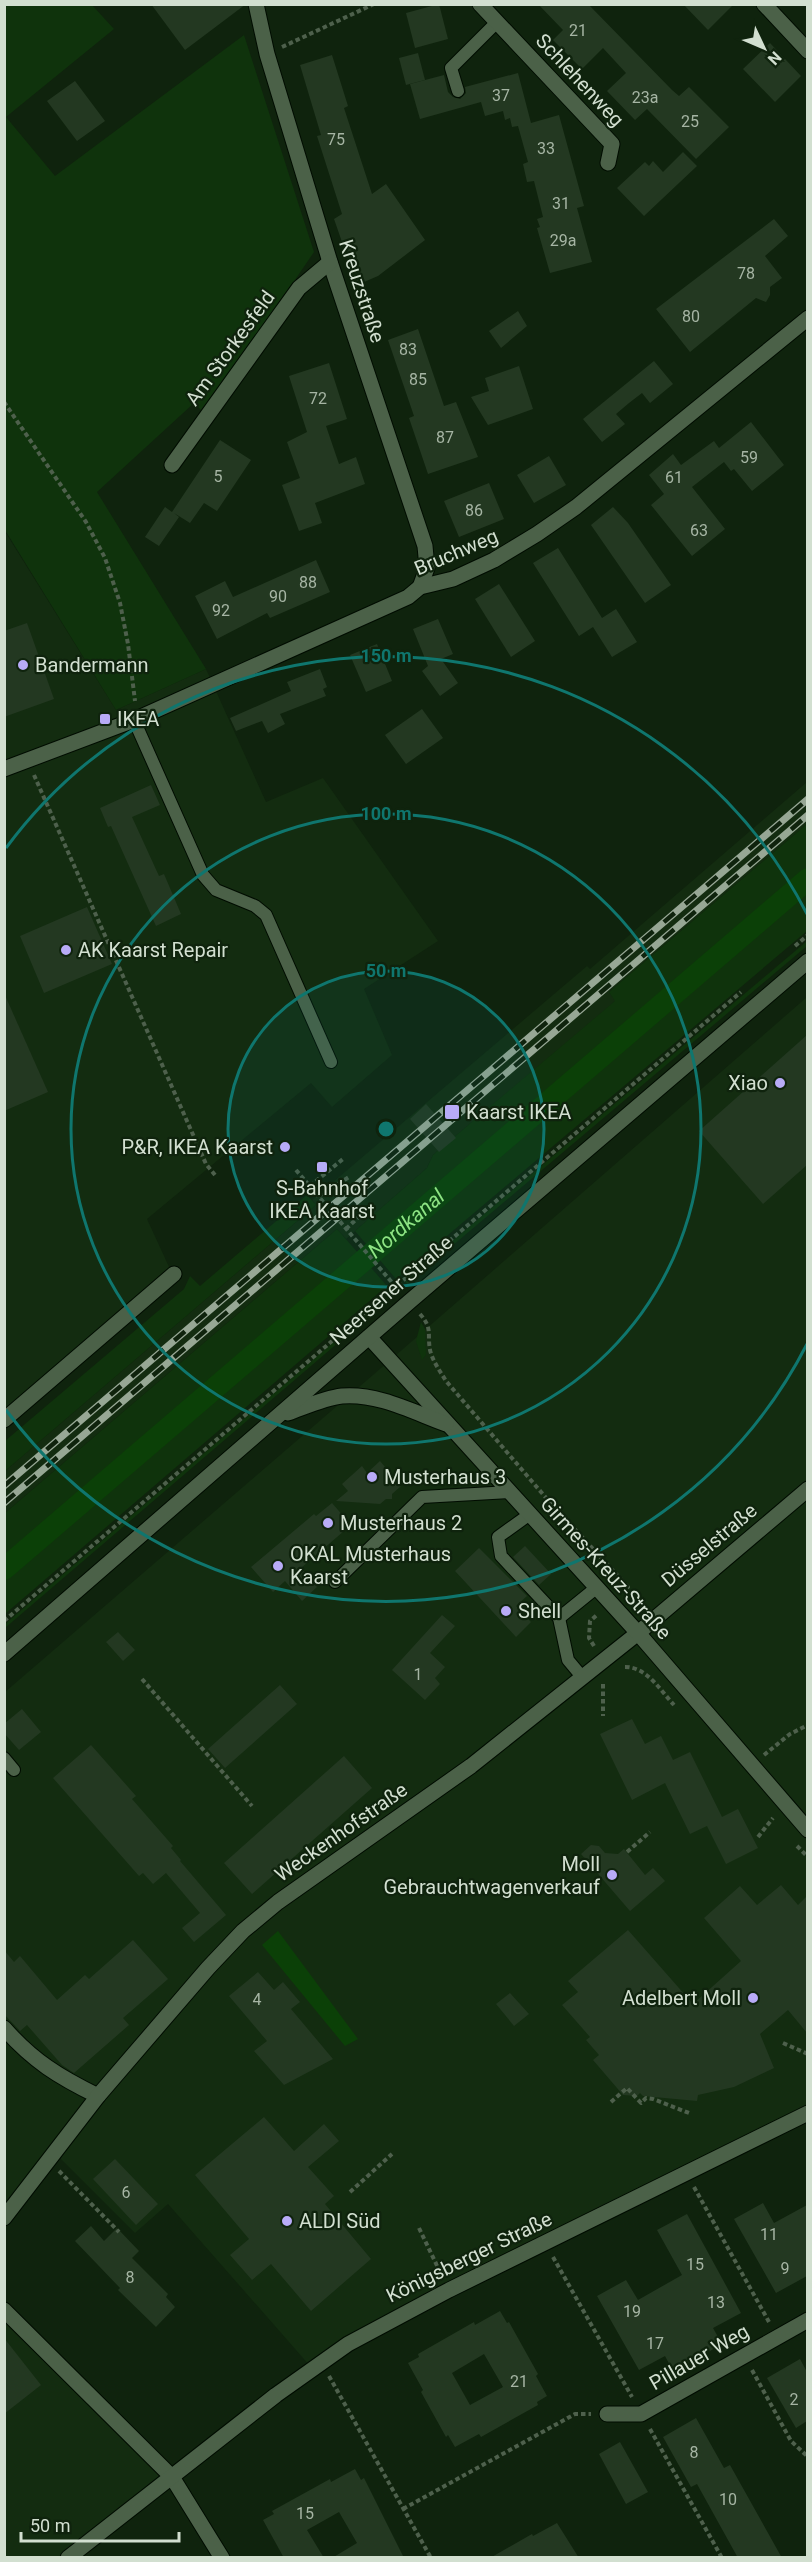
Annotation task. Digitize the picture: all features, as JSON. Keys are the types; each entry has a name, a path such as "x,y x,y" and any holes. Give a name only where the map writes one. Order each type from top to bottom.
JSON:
{"street":[{"name":"Kreuzstraße","path":"256,4 267,54 330,262 425,546 428,568 420,587"},
{"name":"Schlehenweg","path":"480,4 612,144 608,163"},
{"path":"764,4 807,51"},
{"name":"Am Storkesfeld","path":"172,465 299,288 330,262"},
{"name":"Bruchweg","path":"4,768 134,720 408,597 420,587 453,579 517,548 576,507 807,318"},
{"name":"Neersener Straße","path":"4,1654 369,1337 807,962"},
{"path":"4,1420 174,1274"},
{"name":"Girmes-Kreuz-Straße","path":"369,1337 638,1633 807,1830"},
{"path":"274,1419 340,1396 363,1397 390,1403 448,1425"},
{"name":"Düsselstraße","path":"638,1633 807,1489"},
{"name":"Weckenhofstraße","path":"4,2218 98,2096 208,1968 261,1916 471,1766 583,1678 609,1665 638,1633"},
{"path":"4,2028 56,2076 98,2096"},
{"name":"Königsberger Straße","path":"68,2558 321,2362 395,2317 807,2113"},
{"path":"4,2310 172,2477 222,2558"},
{"name":"Pillauer Weg","path":"607,2414 641,2414 807,2320"}],"lane":[{"path":"458,91 451,68 497,22"},
{"path":"134,720 203,875 216,890 255,906 266,915 331,1062"},
{"path":"335,1582 422,1497 510,1492"},
{"path":"530,1514 498,1537 501,1556 559,1618 568,1660 583,1678"},
{"path":"559,1618 596,1588"},
{"path":"4,1758 14,1770"}],"path":[{"path":"267,54 374,4"},
{"path":"4,402 86,522 105,558 120,603 128,644 135,693 134,720"},
{"path":"29,760 36,781 201,1153 215,1175"},
{"path":"790,951 807,935"},
{"path":"4,1621 745,989"},
{"path":"310,1186 343,1158"},
{"path":"296,1170 386,1275"},
{"path":"319,1196 349,1177"},
{"path":"346,1228 371,1205 374,1209"},
{"path":"603,1716 603,1678 609,1665 640,1670 679,1711"},
{"path":"142,1678 252,1806"},
{"path":"752,1765 790,1734 807,1725"},
{"path":"766,1810 779,1825"},
{"path":"758,1837 773,1818"},
{"path":"627,1852 650,1832"},
{"path":"792,1839 807,1857"},
{"path":"783,2043 807,2054"},
{"path":"611,2102 627,2088 641,2103 646,2098 652,2099 689,2113"},
{"path":"350,2192 392,2154"},
{"path":"48,2160 119,2232"},
{"path":"686,2173 777,2336"},
{"path":"419,2228 442,2275"},
{"path":"545,2243 722,2558"},
{"path":"744,2355 792,2441 807,2457"},
{"path":"321,2362 430,2558"},
{"path":"403,2510 575,2414 607,2414"}],"shaded area":[{"path":"5,5 92,5 114,29 6,117 55,176 244,35 314,252 204,413 194,403 97,492 206,669 116,710 5,530"},
{"path":"4,530 116,710 206,669 266,802 323,778 438,941 364,989 392,1055 332,1107 311,1083 147,1219 170,1269 4,1411"},
{"path":"807,782 807,824 609,992 616,1001 433,1155 427,1168 346,1239 337,1229 5,1513 5,1471 316,1205 312,1200 587,966 590,969"},
{"path":"807,824 807,931 396,1279 355,1231 427,1168 433,1155 615,1001 609,992"},
{"path":"807,941 807,946 407,1284 405,1281"},
{"path":"807,997 807,2110 310,2366 168,2204 135,2233 54,2152 5,2218 5,1692"},
{"path":"307,1195 316,1205 5,1471 5,1441 184,1289 190,1276 200,1286"},
{"path":"337,1229 387,1286 5,1614 5,1513"},
{"path":"393,1291 395,1294 5,1628 5,1624"},
{"path":"421,1322 425,1329 426,1355 422,1360 416,1341"},
{"path":"278,1931 358,2039 345,2046 262,1945"},
{"path":"4,2310 172,2477 66,2557 5,2557"}],"building":[{"path":"151,4 246,4 185,50"},
{"path":"439,4 448,39 415,48 406,13"},
{"path":"538,4 588,4 672,90 679,96 689,87 729,127 696,159 647,109 635,120 607,91 626,73 603,48 582,69 553,40 563,30"},
{"path":"683,4 734,4 708,30"},
{"path":"770,43 801,76 775,102 743,69"},
{"path":"418,53 425,80 406,85 399,58"},
{"path":"332,55 348,106 344,108 372,194 386,184 425,240 378,276 357,285 334,219 342,214 317,136 321,135 300,65"},
{"path":"518,73 531,123 559,115 584,206 577,208 592,262 550,273 537,228 540,227 537,219 543,217 534,181 527,182 523,164 528,162 518,126 512,127 510,118 505,120 503,111 485,116 481,102 420,119 410,84 444,75 448,92 460,99 466,93 465,87"},
{"path":"75,81 105,121 77,141 47,101"},
{"path":"683,152 697,166 644,216 617,188 645,162 649,166 653,161 663,172"},
{"path":"774,219 788,236 765,256 782,278 770,287 770,295 766,302 756,298 690,352 656,309"},
{"path":"518,311 527,326 501,348 489,331"},
{"path":"418,329 444,406 456,402 478,457 428,474 409,418 414,416 388,340"},
{"path":"654,361 673,384 650,403 642,393 629,403 616,414 625,424 602,442 583,419"},
{"path":"329,363 347,419 326,426 339,464 356,457 365,484 315,503 322,523 299,531 282,485 300,478 287,442 307,432 289,376"},
{"path":"519,366 533,409 488,425 471,397 489,391 485,378"},
{"path":"751,422 784,465 752,491 734,469 731,471 724,462 692,487 725,529 692,556 651,505 664,494 649,475 673,454 681,465 714,441 719,448"},
{"path":"220,440 251,460 217,511 204,503 190,523 174,513 179,517 159,546 145,537 165,507 172,512"},
{"path":"549,456 566,485 534,503 517,475"},
{"path":"489,483 504,519 459,537 444,501"},
{"path":"613,507 628,523 671,585 645,603 591,525"},
{"path":"558,548 602,618 616,609 637,642 612,657 593,627 579,636 533,563"},
{"path":"316,560 330,592 270,618 267,613 217,639 195,596 225,581 233,597"},
{"path":"499,584 535,641 511,657 475,599"},
{"path":"438,619 453,654 441,659 458,683 440,696 422,671 428,666 413,629"},
{"name":"Bandermann","path":"27,623 54,699 4,717 4,631"},
{"path":"377,644 392,681 366,692 350,655"},
{"path":"320,669 327,687 323,689 326,696 280,714 285,724 268,733 262,721 236,731 230,718 291,691 287,682"},
{"path":"422,709 443,738 406,764 385,735"},
{"path":"151,785 160,805 132,817 159,876 164,874 181,914 156,926 111,826 108,827 100,808"},
{"name":"AK Kaarst Repair","path":"87,907 112,964 44,993 20,936"},
{"path":"4,993 48,1092 4,1111"},
{"name":"Xiao","path":"807,1035 807,1165 763,1204 699,1131"},
{"path":"426,1104 456,1138 439,1152 410,1119"},
{"name":"Musterhaus 3","path":"380,1461 401,1486 392,1494 392,1499 386,1499 380,1504 336,1501 348,1491 342,1484 362,1466 367,1473"},
{"path":"332,1503 351,1525 301,1568 317,1587 302,1601 285,1581 273,1592 251,1567 314,1514 316,1516"},
{"path":"525,1546 551,1574 539,1585 513,1557"},
{"path":"479,1548 527,1596 516,1606 531,1622 516,1637 455,1571"},
{"path":"442,1615 455,1626 430,1653 445,1667 435,1678 440,1684 425,1700 392,1670"},
{"path":"118,1632 135,1650 123,1661 106,1642"},
{"path":"280,1685 297,1704 225,1768 208,1749"},
{"path":"22,1709 41,1732 19,1750 4,1733 4,1724"},
{"path":"632,1719 645,1744 661,1736 673,1760 690,1752 722,1817 738,1809 758,1848 726,1864 707,1826 690,1834 665,1783 632,1800 600,1734"},
{"path":"91,1745 136,1796 132,1799 173,1846 171,1848 180,1861 226,1915 194,1942 182,1928 200,1913 166,1873 153,1884 143,1873 139,1876 53,1778"},
{"path":"344,1756 372,1788 252,1894 224,1863"},
{"path":"591,1845 599,1846 605,1853 618,1854 624,1849 645,1875 653,1868 665,1881 630,1911 581,1854"},
{"path":"781,1885 798,1905 807,1896 807,2033 788,2010 760,2034 774,2068 734,2087 698,2095 697,2101 643,2096 640,2093 637,2096 623,2095 593,2060 599,2055 586,2040 590,2037 562,2005 578,1992 568,1981 628,1930 693,2004 741,1961 704,1918 740,1886 757,1905"},
{"path":"133,1940 168,1979 123,2018 129,2025 74,2073 62,2065 27,2025 20,2031 4,2014 4,1950 14,1962 20,1956 57,2000 85,1975 89,1979"},
{"path":"258,1972 274,1990 283,1982 300,2002 291,2009 333,2059 284,2085 254,2051 267,2041 229,1996"},
{"path":"510,1993 529,2014 514,2026 496,2004"},
{"name":"ALDI Süd","path":"264,2117 294,2151 324,2124 339,2141 308,2167 334,2196 325,2204 371,2259 311,2311 271,2264 252,2280 230,2255 249,2239 195,2175"},
{"path":"115,2159 158,2204 136,2225 93,2179"},
{"path":"763,2203 774,2223 807,2205 807,2276 776,2293 734,2219"},
{"path":"687,2214 741,2313 713,2328 722,2344 686,2365 673,2371 665,2356 639,2370 597,2296 626,2280 638,2300 682,2275 657,2230"},
{"path":"91,2226 104,2241 117,2228 139,2251 132,2258 168,2294 166,2297 175,2307 156,2327 118,2290 120,2288 75,2241"},
{"path":"500,2311 507,2323 509,2322 538,2374 536,2376 547,2396 537,2402 538,2405 481,2437 479,2434 455,2447 448,2435 446,2437 408,2363 419,2357 418,2354 474,2322 475,2325","holes":["484,2354 503,2387 470,2405 452,2373"]},
{"path":"4,2338 41,2385 4,2414"},
{"path":"800,2359 807,2372 807,2421 796,2428 767,2378"},
{"path":"696,2418 724,2468 730,2465 782,2558 738,2558 697,2484 691,2487 663,2437"},
{"path":"620,2442 648,2492 626,2504 599,2454"},
{"path":"355,2469 361,2480 364,2478 404,2558 332,2558 357,2543 339,2512 307,2530 324,2558 284,2558 263,2520 274,2514 272,2511 330,2479 331,2482"},
{"path":"557,2523 579,2558 490,2558 532,2534 533,2536"}],"waterway":[{"name":"Nordkanal","path":"4,1569 808,879"}],"railway":[{"path":"4,1486 808,799"},
{"path":"4,1503 808,815"}],"place":[{"name":"Bandermann","path":"23,665"},
{"name":"IKEA","path":"105,719"},
{"name":"AK Kaarst Repair","path":"66,950"},
{"name":"Xiao","path":"780,1083"},
{"name":"Kaarst IKEA","path":"452,1112"},
{"name":"P&R, IKEA Kaarst","path":"285,1147"},
{"name":"S-Bahnhof IKEA Kaarst","path":"322,1167"},
{"name":"Musterhaus 3","path":"372,1477"},
{"name":"Musterhaus 2","path":"328,1523"},
{"name":"OKAL Musterhaus Kaarst","path":"278,1566"},
{"name":"Shell","path":"506,1611"},
{"name":"Moll Gebrauchtwagenverkauf","path":"612,1875"},
{"name":"Adelbert Moll","path":"753,1998"},
{"name":"ALDI Süd","path":"287,2221"}]}
